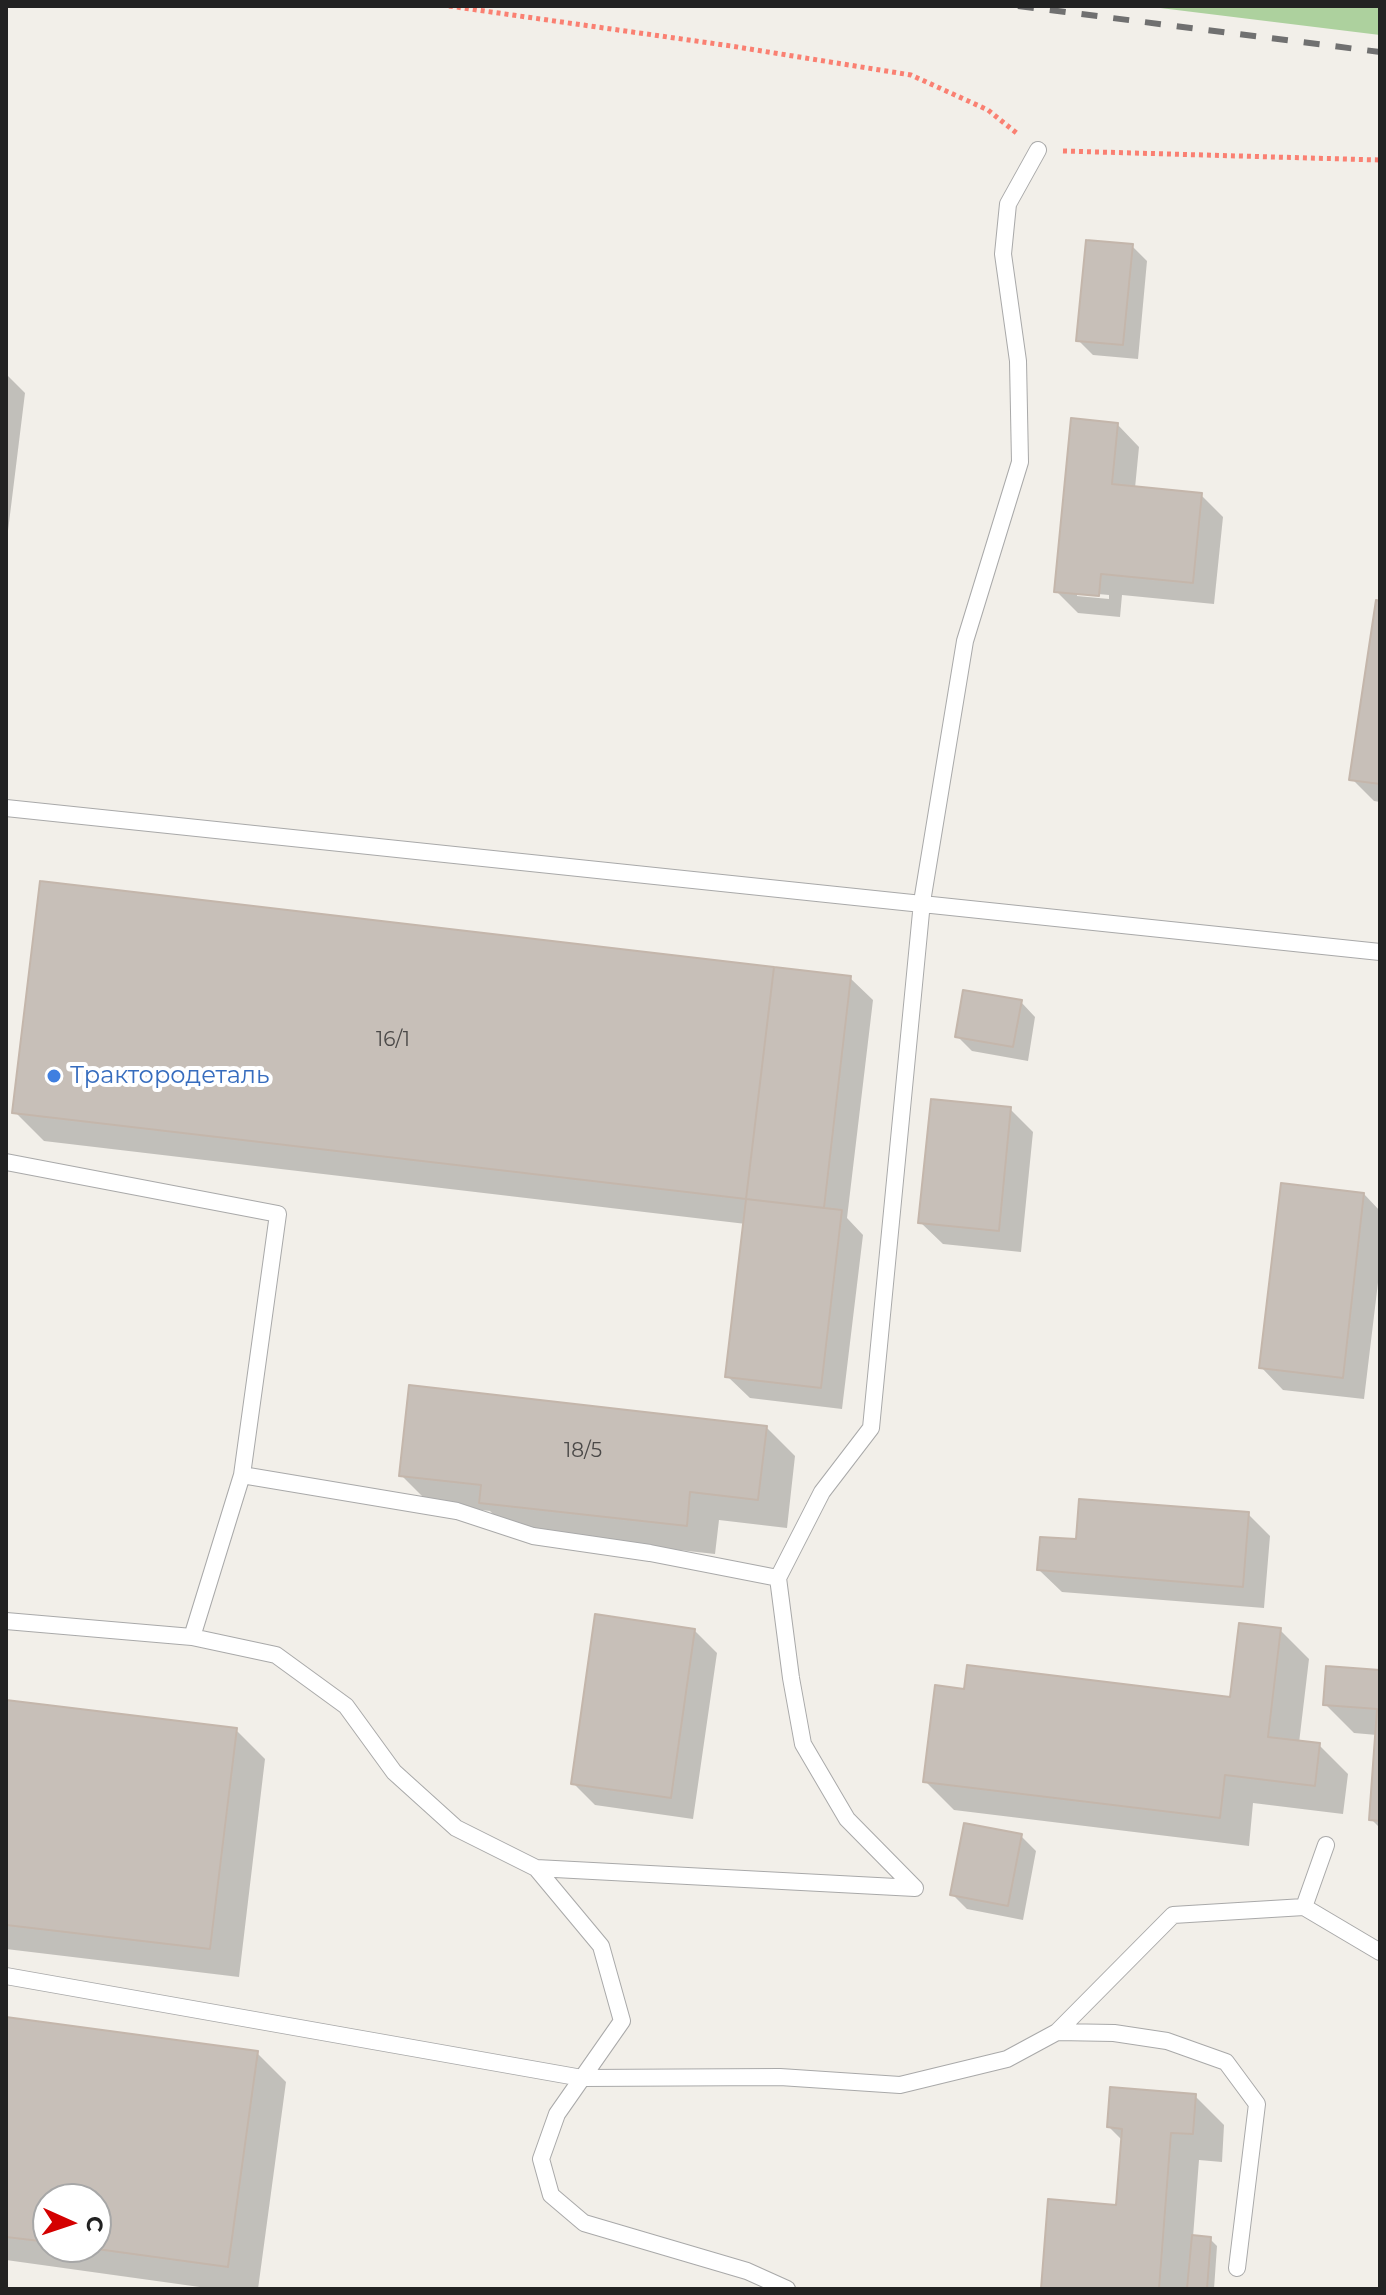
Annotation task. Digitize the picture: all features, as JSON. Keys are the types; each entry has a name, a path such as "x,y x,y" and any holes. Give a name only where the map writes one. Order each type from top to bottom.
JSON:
{"lane":[{"path":"6,1621 192,1637 276,1655 346,1706 394,1772 456,1828 536,1868 915,1888 847,1819 803,1744 778,1578 822,1492 871,1428 922,902 965,641 1020,462 1018,361 1003,254 1008,204 1038,150"},
{"path":"6,808 1380,952"},
{"path":"6,1162 278,1214 242,1475 192,1637"},
{"path":"242,1475 457,1511 533,1536 650,1553 778,1578"},
{"path":"1304,1907 1326,1845"},
{"path":"536,1868 601,1946 622,2021 557,2114 541,2159 551,2195 584,2223 747,2271 787,2289"},
{"path":"6,1976 582,2078 780,2077 900,2085 1007,2059 1057,2032 1173,1915 1304,1907 1380,1952"},
{"path":"1057,2032 1114,2033 1167,2041 1226,2062 1257,2104 1237,2268"}],"path":[{"path":"449,6 911,75 988,110 1038,150 1380,160"}],"green space":[{"path":"1144,6 1380,6 1380,35"}],"building":[{"path":"1086,240 1133,244 1123,345 1076,341"},
{"path":"1071,418 1118,423 1112,484 1202,493 1193,583 1101,574 1099,596 1054,592"},
{"path":"1376,600 1380,601 1380,784 1349,780"},
{"path":"40,881 774,967 746,1199 12,1113"},
{"path":"774,967 851,976 824,1208 746,1199"},
{"path":"963,990 1022,1000 1013,1047 955,1037"},
{"path":"931,1099 1011,1107 999,1231 918,1223"},
{"path":"1281,1183 1364,1193 1343,1378 1259,1368"},
{"path":"746,1199 842,1210 821,1388 725,1377"},
{"path":"409,1385 767,1426 758,1500 690,1492 687,1526 479,1503 481,1485 399,1476"},
{"path":"1079,1499 1249,1512 1243,1587 1037,1570 1040,1537 1076,1539"},
{"path":"595,1614 695,1629 671,1798 571,1784"},
{"path":"1239,1623 1281,1628 1268,1737 1320,1743 1315,1786 1225,1775 1220,1818 923,1782 935,1685 964,1689 967,1665 1230,1697"},
{"path":"1326,1666 1380,1670 1380,1821 1369,1820 1377,1709 1323,1705"},
{"path":"6,1700 237,1728 210,1949 6,1925"},
{"path":"964,1823 1022,1834 1008,1906 950,1895"},
{"path":"6,2017 258,2051 228,2267 112,2251 112,2183 32,2183 32,2240 6,2237"},
{"path":"1110,2087 1196,2094 1193,2134 1171,2133 1159,2289 1041,2289 1048,2199 1116,2205 1122,2129 1107,2127"},
{"path":"1192,2235 1211,2237 1207,2289 1187,2288"}],"railway":[{"path":"1018,6 1380,52"}],"place":[{"name":"Трактородеталь","path":"54,1076"}]}
